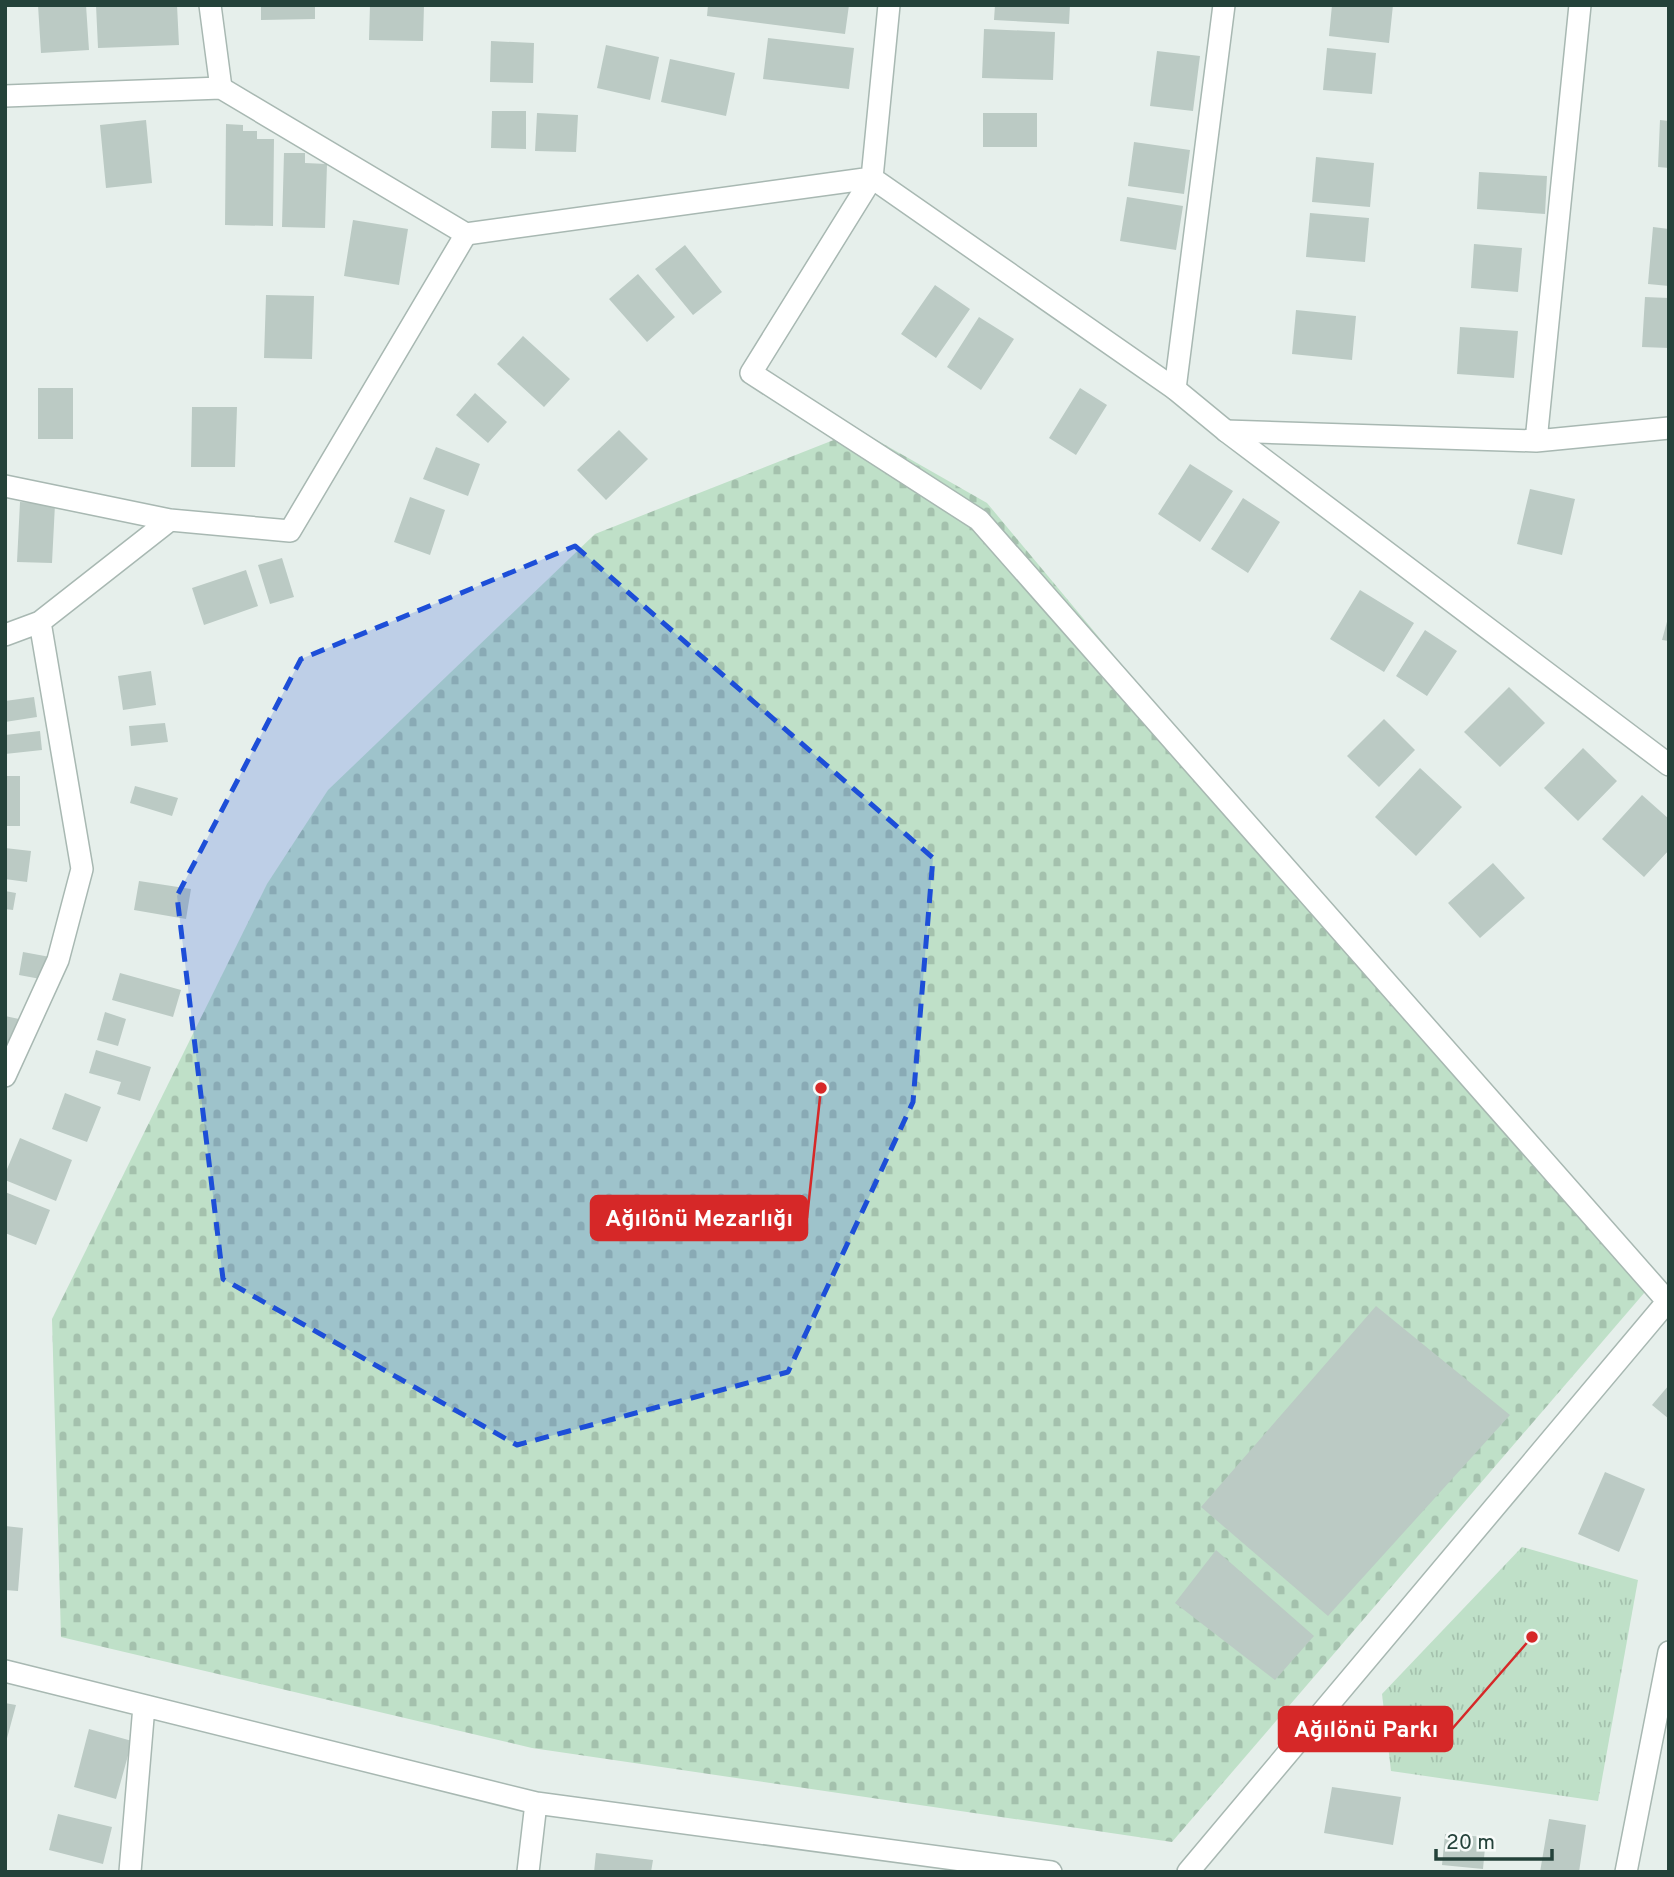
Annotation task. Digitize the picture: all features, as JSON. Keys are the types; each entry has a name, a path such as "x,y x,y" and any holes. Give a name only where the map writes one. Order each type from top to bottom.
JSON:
{"street":[{"path":"210,5 221,88"},
{"path":"889,5 872,178 751,373 979,520 1668,1302 1188,1872"},
{"path":"1174,389 1224,5"},
{"path":"1536,441 1580,5"},
{"path":"5,96 221,88 466,234 872,178 1174,389 1669,765"},
{"path":"5,486 170,520 290,531 466,234"},
{"path":"1226,431 1536,441 1669,428"},
{"path":"5,635 40,622 170,520"},
{"path":"5,1076 58,960 82,869 40,622"},
{"path":"1626,1872 1669,1653"},
{"path":"5,1671 536,1803 934,1863 1051,1872"},
{"path":"130,1872 144,1706"},
{"path":"528,1872 536,1803"}],"highlighted area":[{"path":"575,546 933,858 913,1102 788,1372 517,1445 223,1279 177,896 301,659"}],"green space":[{"path":"859,430 987,503 1645,1292 1172,1842 532,1748 61,1637 52,1319 267,884 328,790 595,534"},
{"path":"1522,1547 1638,1580 1598,1801 1391,1771 1382,1694"}],"building":[{"path":"38,5 86,5 89,50 41,53"},
{"path":"96,5 177,5 179,45 98,48"},
{"path":"261,5 315,5 315,19 261,20"},
{"path":"370,5 424,5 423,41 369,40"},
{"path":"708,5 849,5 845,34 707,16"},
{"path":"995,5 1070,5 1069,24 994,20"},
{"path":"1332,5 1393,5 1389,43 1329,36"},
{"path":"984,29 1055,32 1053,80 982,78"},
{"path":"768,38 854,48 849,89 763,79"},
{"path":"491,41 534,43 533,83 490,82"},
{"path":"606,45 659,57 650,100 597,88"},
{"path":"1327,48 1376,53 1372,94 1323,90"},
{"path":"1157,51 1200,56 1193,111 1150,106"},
{"path":"670,59 735,73 726,116 661,102"},
{"path":"492,111 526,111 526,149 491,148"},
{"path":"537,113 578,115 576,152 535,151"},
{"path":"983,113 1037,113 1037,147 983,147"},
{"path":"146,120 152,183 106,188 100,125"},
{"path":"1660,120 1669,121 1669,168 1658,167"},
{"path":"226,124 243,125 243,131 257,131 257,139 274,139 273,226 225,225"},
{"path":"1134,142 1190,150 1184,194 1128,186"},
{"path":"284,153 305,153 305,163 327,164 325,228 282,227"},
{"path":"1316,157 1374,163 1370,207 1312,202"},
{"path":"1479,172 1547,176 1545,214 1477,209"},
{"path":"1127,197 1183,206 1176,250 1120,241"},
{"path":"1310,213 1369,218 1365,262 1306,257"},
{"path":"353,220 408,229 399,285 344,276"},
{"path":"1653,227 1669,229 1669,286 1648,284"},
{"path":"1474,244 1522,248 1518,292 1471,288"},
{"path":"685,245 722,292 693,315 655,269"},
{"path":"638,274 675,317 647,342 609,299"},
{"path":"935,285 970,309 936,358 901,334"},
{"path":"266,295 314,296 312,359 264,358"},
{"path":"1645,297 1669,298 1669,348 1642,347"},
{"path":"1296,310 1356,316 1352,360 1292,354"},
{"path":"979,317 1014,339 981,390 947,367"},
{"path":"1460,327 1518,331 1514,378 1457,374"},
{"path":"523,336 570,379 544,407 497,364"},
{"path":"38,388 73,388 73,439 38,439"},
{"path":"1080,388 1107,405 1076,455 1049,438"},
{"path":"475,393 507,422 488,443 456,415"},
{"path":"192,407 237,407 235,467 191,467"},
{"path":"619,430 648,459 606,500 577,470"},
{"path":"436,447 480,464 468,496 423,479"},
{"path":"1190,464 1233,491 1200,542 1158,514"},
{"path":"1530,489 1575,499 1562,555 1517,544"},
{"path":"410,497 445,510 430,555 394,542"},
{"path":"1243,498 1280,522 1248,573 1211,549"},
{"path":"20,502 55,504 52,563 17,562"},
{"path":"282,558 294,597 270,604 258,565"},
{"path":"246,570 258,606 204,625 192,588"},
{"path":"1360,590 1414,623 1384,672 1330,639"},
{"path":"1669,618 1669,641 1662,640"},
{"path":"1425,630 1457,651 1427,696 1396,676"},
{"path":"151,671 156,705 123,710 118,676"},
{"path":"1509,687 1545,723 1500,767 1464,732"},
{"path":"34,697 37,717 5,722 5,701"},
{"path":"1384,719 1415,750 1379,787 1347,756"},
{"path":"165,723 168,742 131,746 129,726"},
{"path":"40,731 42,750 5,754 5,735"},
{"path":"1583,748 1617,781 1578,821 1544,788"},
{"path":"1420,768 1462,807 1416,856 1375,817"},
{"path":"5,776 20,776 20,826 5,826"},
{"path":"135,786 178,798 172,816 130,803"},
{"path":"1642,795 1669,819 1669,850 1644,877 1602,839"},
{"path":"5,848 31,851 27,882 5,879"},
{"path":"1493,863 1525,898 1480,938 1448,903"},
{"path":"139,881 191,889 186,919 134,910"},
{"path":"5,891 16,893 13,910 5,909"},
{"path":"23,952 50,957 46,980 19,975"},
{"path":"120,973 181,990 173,1017 112,1000"},
{"path":"105,1012 126,1019 118,1046 97,1040"},
{"path":"5,1016 19,1019 9,1056 5,1055"},
{"path":"96,1050 151,1067 140,1101 117,1094 121,1082 89,1073"},
{"path":"65,1093 101,1107 87,1142 52,1129"},
{"path":"20,1138 72,1160 56,1201 5,1180"},
{"path":"5,1192 50,1210 36,1245 5,1233"},
{"path":"1376,1306 1510,1415 1328,1616 1201,1507"},
{"path":"1669,1385 1669,1419 1652,1405"},
{"path":"1605,1472 1645,1489 1619,1552 1578,1534"},
{"path":"5,1526 23,1528 18,1591 5,1590"},
{"path":"1216,1550 1314,1636 1275,1680 1175,1603"},
{"path":"5,1703 16,1705 6,1742 5,1742"},
{"path":"89,1729 132,1741 116,1799 74,1787"},
{"path":"1332,1787 1401,1797 1393,1845 1324,1833"},
{"path":"58,1814 112,1827 103,1864 49,1850"},
{"path":"1549,1819 1586,1825 1579,1872 1540,1872"},
{"path":"1445,1834 1486,1837 1483,1869 1442,1865"},
{"path":"596,1853 653,1860 651,1872 594,1872"}],"place":[{"name":"Ağılönü Mezarlığı","path":"821,1088"},
{"name":"Ağılönü Parkı","path":"1532,1637"}]}
